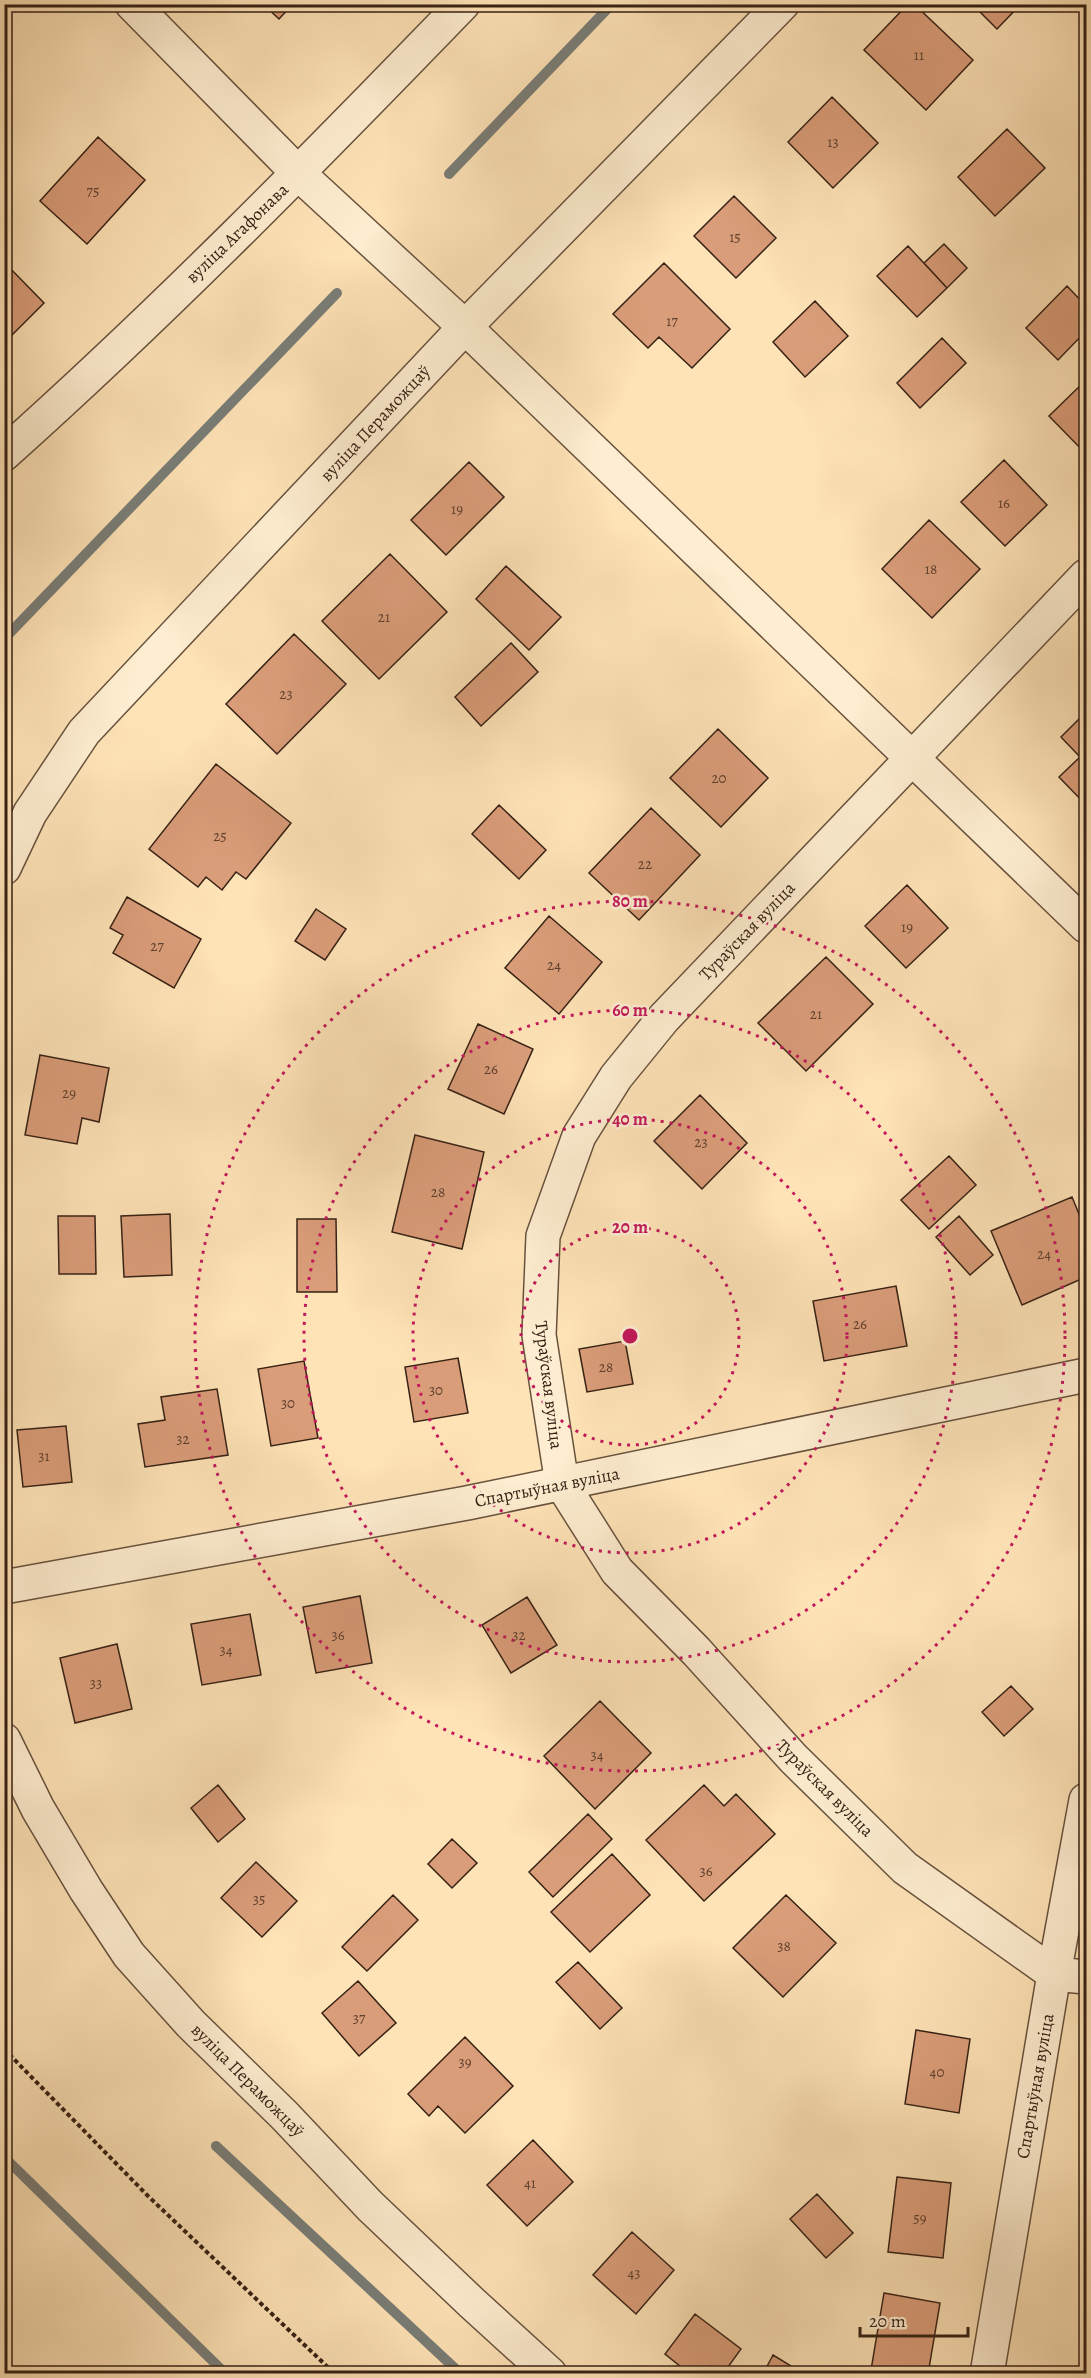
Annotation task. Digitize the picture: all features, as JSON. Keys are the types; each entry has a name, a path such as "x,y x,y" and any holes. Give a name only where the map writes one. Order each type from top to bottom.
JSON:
{"street":[{"path":"132,4 299,174 465,327 1086,926"},
{"name":"вуліца Агафонава","path":"4,454 55,409 299,174 463,4"},
{"name":"вуліца Пераможцаў","path":"4,868 30,813 84,732 465,327 782,4"},
{"name":"Тураўская вуліца","path":"1054,1974 905,1868 793,1758 696,1651 617,1571 562,1484 539,1335 543,1236 579,1136 616,1077 664,1018 914,759 1086,576"},
{"name":"Спартыўная вуліца","path":"4,1587 562,1484 1086,1375"},
{"name":"вуліца Пераможцаў","path":"4,1740 38,1809 86,1890 129,1955 191,2024 285,2116 370,2206 550,2373"},
{"name":"Спартыўная вуліца","path":"987,2373 1054,1974 1086,1800"},
{"path":"1054,1974 1086,1977"}],"path":[{"path":"4,2049 148,2196 335,2373"}],"building":[{"path":"263,4 293,4 279,19"},
{"path":"908,4 914,4 973,60 926,110 864,50"},
{"path":"972,4 1021,4 997,29"},
{"path":"832,97 878,143 833,188 788,142"},
{"path":"1007,129 1045,168 995,216 958,177"},
{"path":"98,137 145,180 87,244 40,201"},
{"path":"734,196 776,238 736,278 694,236"},
{"path":"944,244 967,268 947,288 924,263"},
{"path":"908,246 947,288 917,317 877,276"},
{"path":"4,262 44,303 4,343"},
{"path":"664,263 730,329 692,368 659,337 648,348 613,314"},
{"path":"1067,286 1086,306 1086,331 1058,360 1026,328"},
{"path":"815,301 848,336 805,377 773,342"},
{"path":"942,338 966,363 920,408 897,383"},
{"path":"1086,380 1086,454 1049,416"},
{"path":"1004,460 1047,505 1005,546 961,502"},
{"path":"469,462 504,497 446,555 411,520"},
{"path":"929,520 980,569 932,618 882,569"},
{"path":"390,554 447,612 379,679 322,621"},
{"path":"506,566 561,617 529,650 476,599"},
{"path":"294,634 346,684 277,754 226,704"},
{"path":"511,643 538,672 481,726 455,697"},
{"path":"1086,712 1086,805 1059,777 1080,757 1061,737"},
{"path":"718,729 768,778 721,827 670,778"},
{"path":"216,764 291,823 246,879 236,872 222,890 206,877 198,887 149,849"},
{"path":"499,805 546,850 519,879 472,834"},
{"path":"651,808 700,855 639,920 589,873"},
{"path":"907,885 948,928 906,968 865,926"},
{"path":"127,897 201,939 174,988 113,953 123,935 110,928"},
{"path":"316,909 346,929 325,960 295,941"},
{"path":"549,916 602,962 559,1014 505,968"},
{"path":"826,957 873,1004 806,1071 758,1023"},
{"path":"478,1024 533,1049 504,1114 448,1089"},
{"path":"40,1055 109,1068 99,1122 82,1118 77,1144 25,1135"},
{"path":"700,1095 747,1143 702,1189 654,1141"},
{"path":"415,1135 484,1152 462,1249 392,1232"},
{"path":"949,1156 976,1185 929,1229 901,1200"},
{"path":"1072,1197 1086,1231 1086,1277 1022,1305 991,1231"},
{"path":"170,1214 172,1275 124,1277 121,1216"},
{"path":"58,1216 95,1216 96,1274 59,1274"},
{"path":"959,1216 993,1255 970,1275 936,1237"},
{"path":"297,1219 336,1219 337,1292 297,1292"},
{"path":"896,1286 907,1346 824,1361 813,1301"},
{"path":"625,1341 633,1384 587,1392 579,1349"},
{"path":"458,1358 468,1413 414,1422 405,1367"},
{"path":"304,1361 318,1438 271,1446 258,1369"},
{"path":"217,1389 228,1455 145,1467 138,1424 165,1420 161,1397"},
{"path":"66,1426 72,1482 23,1487 17,1430"},
{"path":"360,1596 372,1663 316,1673 303,1607"},
{"path":"527,1597 557,1645 511,1673 482,1625"},
{"path":"250,1614 261,1675 202,1685 191,1624"},
{"path":"117,1644 132,1709 75,1723 60,1658"},
{"path":"1011,1686 1033,1709 1004,1736 982,1712"},
{"path":"600,1701 651,1753 595,1809 544,1756"},
{"path":"218,1785 245,1819 218,1842 191,1808"},
{"path":"704,1785 724,1806 736,1794 775,1834 704,1901 646,1840"},
{"path":"588,1814 612,1839 553,1897 529,1872"},
{"path":"452,1839 477,1863 452,1888 428,1864"},
{"path":"612,1854 650,1895 590,1952 551,1912"},
{"path":"256,1862 297,1901 262,1937 221,1898"},
{"path":"393,1895 418,1920 367,1971 342,1947"},
{"path":"786,1895 836,1943 783,1997 733,1948"},
{"path":"578,1962 622,2008 600,2029 556,1982"},
{"path":"358,1981 396,2023 359,2056 322,2013"},
{"path":"916,2030 970,2039 959,2113 905,2104"},
{"path":"465,2037 513,2086 465,2133 438,2106 429,2116 408,2094"},
{"path":"533,2140 573,2182 527,2226 487,2185"},
{"path":"897,2177 951,2183 943,2258 888,2252"},
{"path":"817,2194 853,2233 826,2258 790,2219"},
{"path":"632,2232 674,2270 636,2314 593,2275"},
{"path":"884,2293 940,2303 928,2374 891,2374 871,2370"},
{"path":"695,2314 741,2349 723,2374 711,2366 705,2374 690,2374 665,2354"},
{"path":"773,2355 804,2374 763,2374"}],"waterway":[{"path":"449,174 612,4"},
{"path":"4,639 337,293"},
{"path":"216,2146 461,2374"},
{"path":"4,2157 226,2374"}]}
